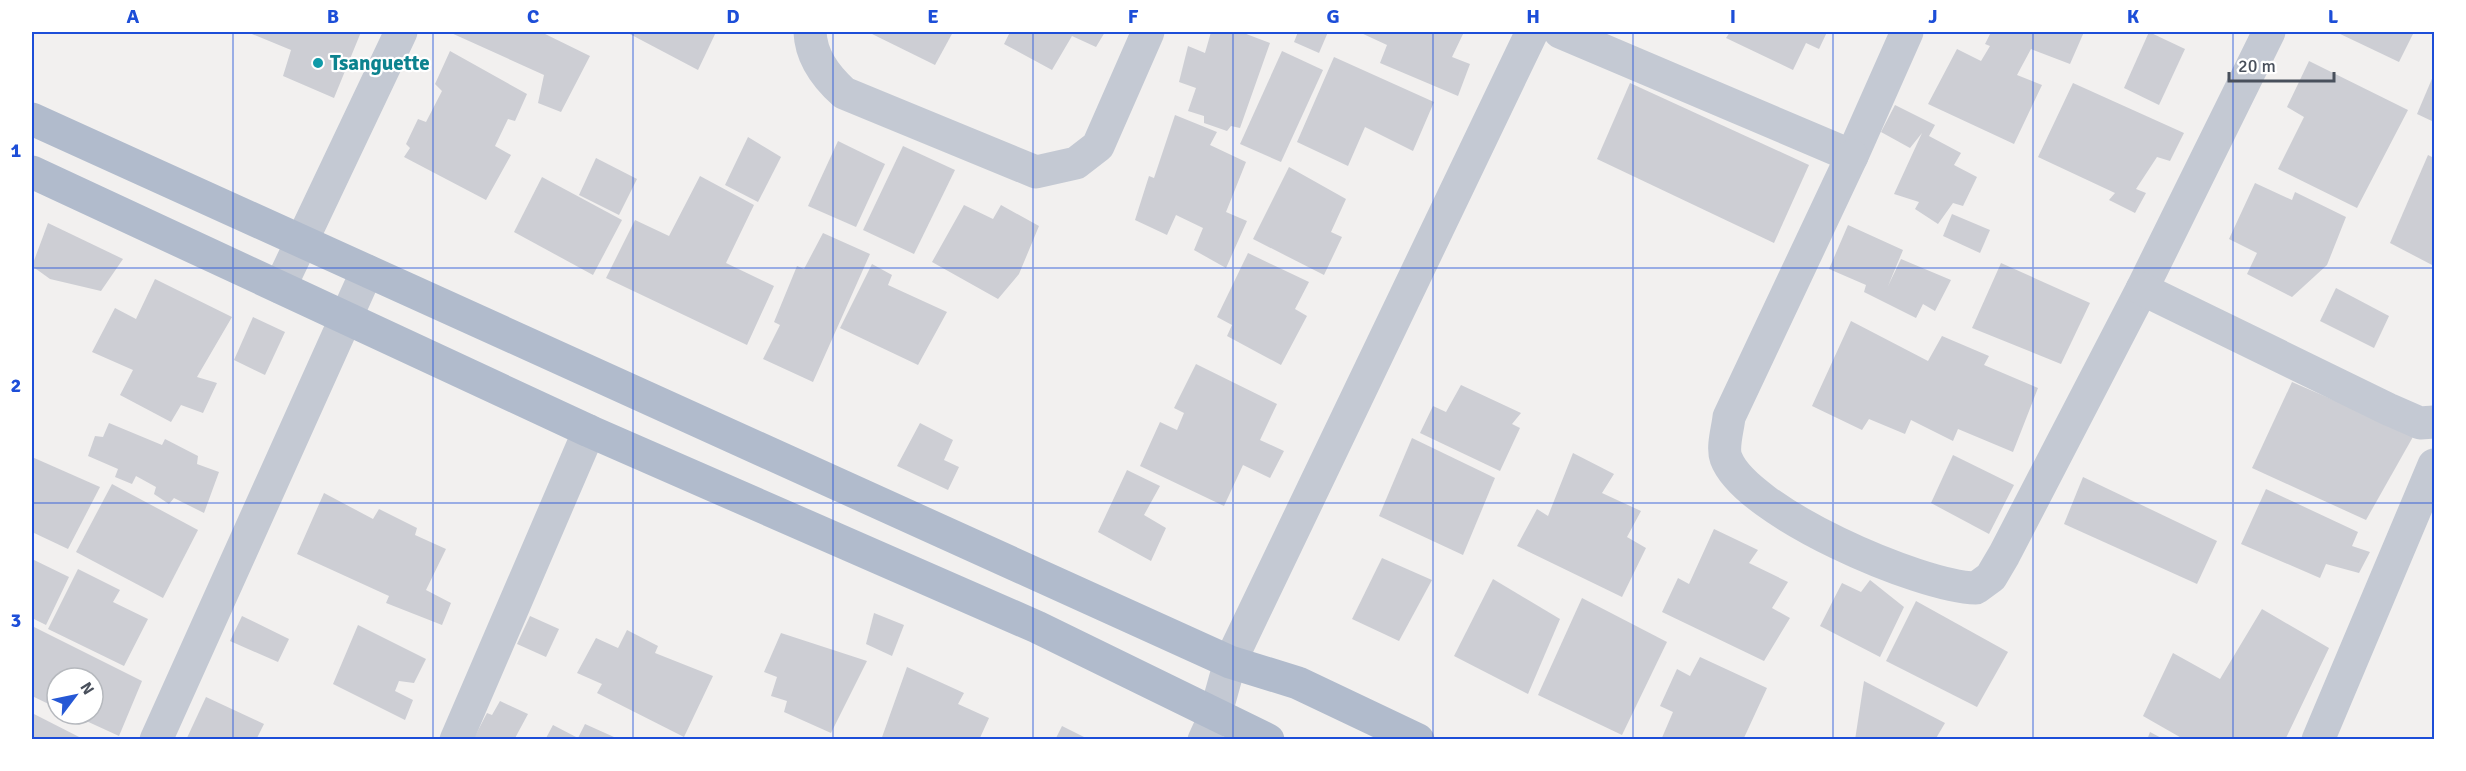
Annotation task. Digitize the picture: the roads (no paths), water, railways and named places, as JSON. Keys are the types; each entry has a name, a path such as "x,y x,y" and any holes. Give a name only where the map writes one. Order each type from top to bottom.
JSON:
{"main road":[{"path":"32,118 1230,662 1298,683 1418,740"},
{"path":"32,172 590,431 1037,627 1210,728 1268,740"}],"street":[{"path":"280,287 400,32"},
{"path":"810,32 811,48 822,68 828,78 844,93 1036,172 1076,163 1098,146 1148,32"},
{"path":"1210,728 1230,662 1532,32"},
{"path":"1560,32 1852,156"},
{"path":"1907,32 1852,156 1729,417 1725,456 1736,476 1767,503 1833,540 1931,581 1976,588 1991,577 2142,289 2269,32"},
{"path":"156,740 367,271"},
{"path":"2142,289 2388,410 2420,423 2434,422"},
{"path":"456,740 590,431"},
{"path":"2318,740 2434,465"}],"place":[{"name":"Tsanguette","path":"318,63"}]}
